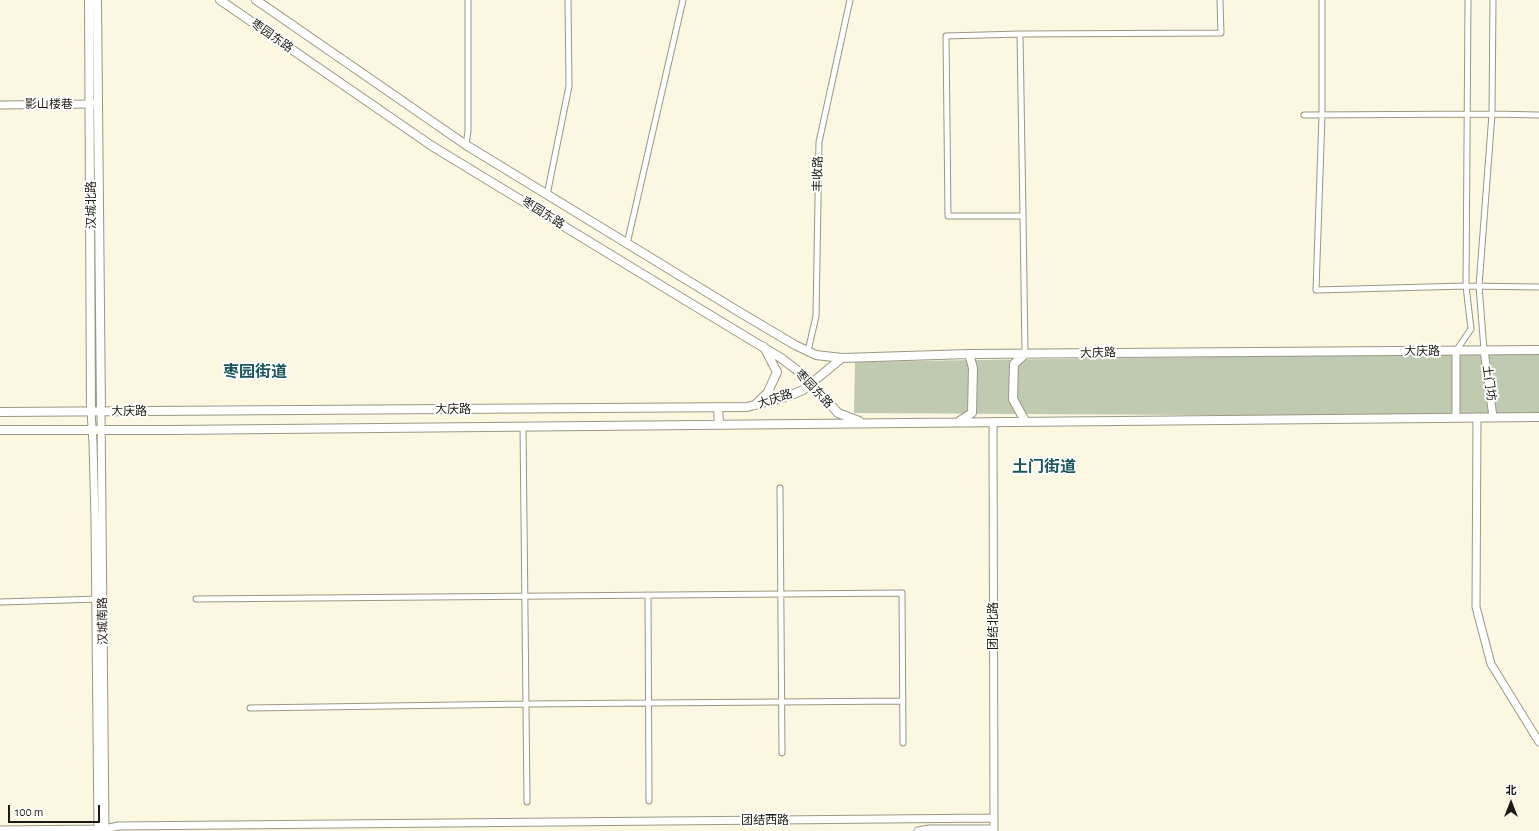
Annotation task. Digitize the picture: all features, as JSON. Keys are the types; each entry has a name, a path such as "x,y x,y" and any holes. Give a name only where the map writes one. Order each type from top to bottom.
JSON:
{"main road":[{"name":"汉城北路","path":"90,0 91,411"},
{"name":"汉城北路","path":"97,0 102,411"},
{"name":"枣园东路","path":"220,0 432,146 781,358 806,377 838,413 865,423"},
{"name":"枣园东路","path":"256,0 466,145 627,244 748,317 808,351 816,355 842,358"},
{"path":"754,406 768,392 777,372 764,347"},
{"name":"大庆路","path":"0,412 718,408 754,406 789,396 811,384 842,358 969,354 1539,350"},
{"path":"958,422 972,413 972,368 969,354"},
{"path":"1025,354 1014,364 1013,399 1025,421"},
{"path":"718,408 719,424"},
{"name":"大庆路","path":"0,430 1539,417"}],"street":[{"path":"466,145 468,131 468,0"},
{"path":"547,195 569,86 568,0"},
{"path":"627,244 683,0"},
{"name":"丰收路","path":"808,351 816,316 819,142 850,0"},
{"path":"1023,216 948,216 946,36 1221,33 1220,0"},
{"path":"1322,0 1322,116 1316,290 1466,286 1539,287"},
{"path":"1456,417 1456,351 1471,329 1466,286 1468,0"},
{"path":"1484,350 1479,286 1492,114 1493,0"},
{"path":"1020,34 1025,354"},
{"name":"影山楼巷","path":"0,105 99,104"},
{"path":"1304,115 1539,115"},
{"name":"土门坊","path":"1484,350 1494,417"},
{"name":"汉城南路","path":"91,411 97,430"},
{"name":"汉城南路","path":"102,411 97,430 103,830"},
{"path":"1477,417 1476,607 1491,664 1539,742"},
{"name":"团结北路","path":"993,422 994,830"},
{"path":"523,426 527,802"},
{"path":"780,488 782,753"},
{"path":"196,599 902,593 903,743"},
{"path":"648,595 649,801"},
{"path":"0,602 99,600"},
{"path":"250,708 902,701"},
{"name":"团结西路","path":"0,830 103,830 118,826 994,818"},
{"path":"925,819 925,831"},
{"path":"918,831 994,830"}],"green space":[{"path":"1539,353 1539,417 854,413 855,362"}],"district":[{"name":"枣园街道","path":"255,372"},
{"name":"土门街道","path":"1044,467"}]}
